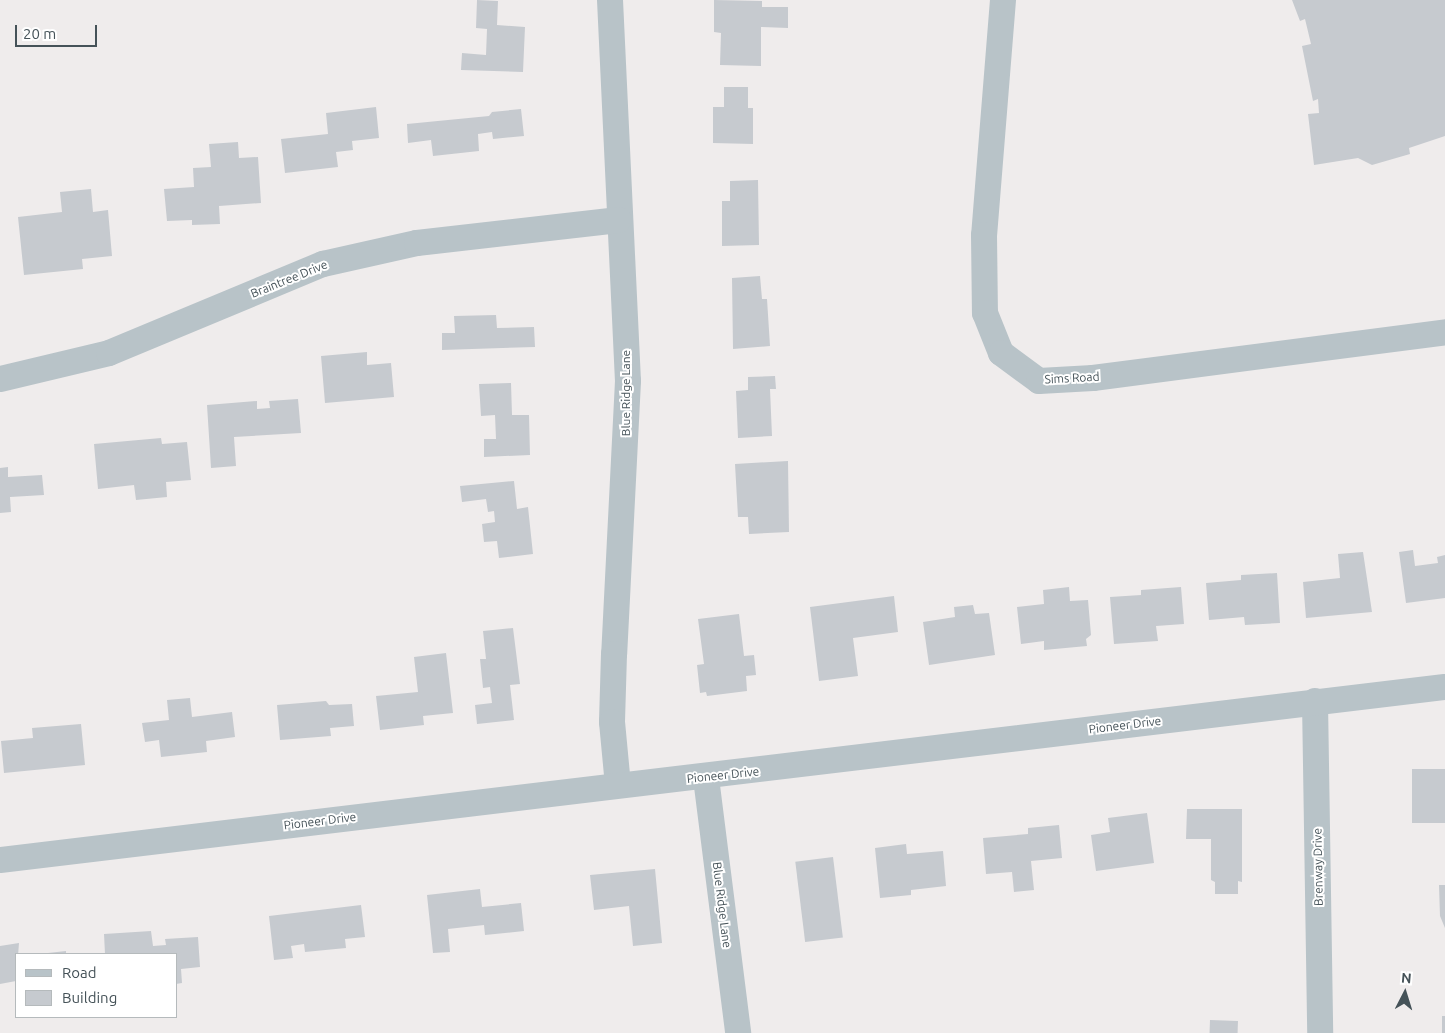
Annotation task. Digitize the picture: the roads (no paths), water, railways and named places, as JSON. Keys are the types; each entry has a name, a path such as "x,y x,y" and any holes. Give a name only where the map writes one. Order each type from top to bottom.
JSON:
{"street":[{"name":"Blue Ridge Lane","path":"610,0 628,381 613,674 612,722 618,785"},
{"name":"Sims Road","path":"1003,0 984,235 985,313 1001,353 1039,381 1093,378 1445,332"},
{"name":"Braintree Drive","path":"0,380 109,353 323,264 417,243 619,220"},
{"name":"Pioneer Drive","path":"0,860 618,785 706,778 1315,701 1445,687"},
{"name":"Brenway Drive","path":"1315,701 1320,1033"},
{"name":"Blue Ridge Lane","path":"706,778 738,1033"}]}
